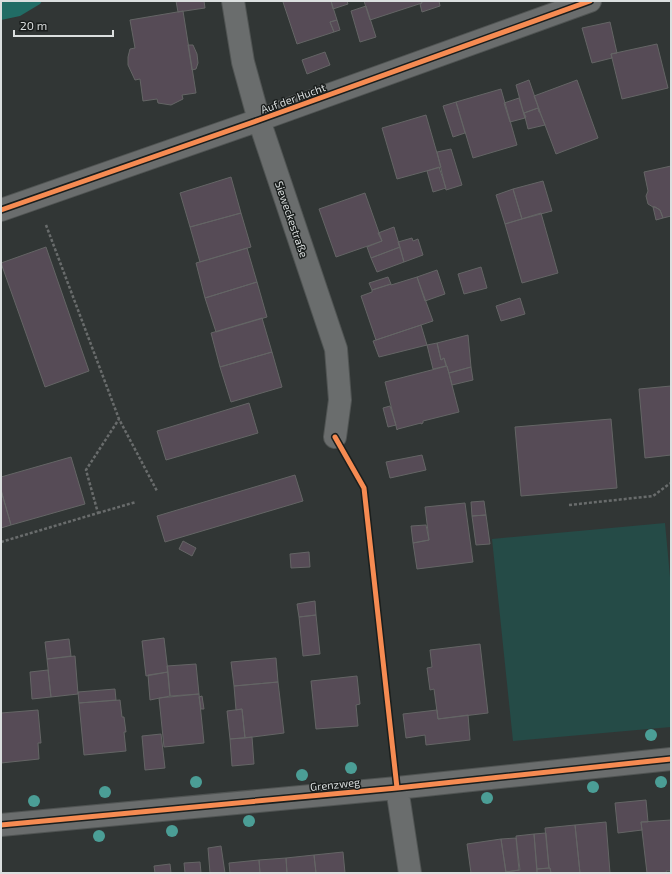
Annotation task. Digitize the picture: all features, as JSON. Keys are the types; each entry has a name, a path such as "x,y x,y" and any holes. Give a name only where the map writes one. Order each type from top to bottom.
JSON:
{"street":[{"name":"Sieweckestraße","path":"233,1 243,62 259,120 336,350 340,400 336,437"},
{"name":"Auf der Hucht","path":"1,210 259,120 590,1"},
{"name":"Grenzweg","path":"1,825 397,788 671,759"},
{"path":"397,788 410,873"}],"path":[{"path":"36,198 119,419 157,490"},
{"path":"98,513 86,470 119,419"},
{"path":"570,505 653,496 671,484"},
{"path":"1,542 136,502"}],"shaded area":[{"path":"1,1 42,1 40,4 20,16 1,20"},
{"path":"665,523 671,588 671,727 513,741 492,539"}],"building":[{"path":"176,1 204,1 205,8 178,12"},
{"path":"331,1 337,20 330,22 334,32 297,44 283,2"},
{"path":"331,1 347,1 348,4 333,9"},
{"path":"364,1 421,1 422,3 370,20"},
{"path":"421,1 439,1 440,6 422,12 420,4 422,3"},
{"path":"366,6 376,37 360,42 351,11"},
{"path":"183,11 196,93 182,95 183,99 171,105 158,103 157,99 143,101 140,79 135,80 128,65 130,49 135,48 130,20"},
{"path":"337,20 340,30 334,32 330,22"},
{"path":"610,22 617,53 611,54 612,58 592,63 582,28"},
{"path":"657,44 668,88 622,99 611,54"},
{"path":"188,45 193,45 197,54 198,63 196,69 192,70"},
{"path":"325,52 330,65 307,74 302,60"},
{"path":"529,80 540,112 538,108 524,113 525,118 516,85"},
{"path":"577,80 598,138 556,154 534,96"},
{"path":"501,89 517,145 473,158 456,102"},
{"path":"519,98 525,118 510,122 504,103"},
{"path":"456,102 465,133 453,137 443,106"},
{"path":"538,108 545,125 528,129 524,113"},
{"path":"426,115 441,167 397,179 382,128"},
{"path":"451,149 462,185 446,190 437,152"},
{"path":"671,166 671,216 663,218 660,210 648,204 646,196 648,191 644,172"},
{"path":"439,167 446,188 433,192 427,171"},
{"path":"231,177 241,213 190,227 180,193"},
{"path":"543,181 552,211 522,219 513,189"},
{"path":"513,189 522,219 505,224 496,195"},
{"path":"365,193 382,241 336,257 319,209"},
{"path":"653,207 660,210 663,218 656,220"},
{"path":"241,213 251,247 200,262 190,227"},
{"path":"541,213 558,273 522,283 505,224"},
{"path":"394,227 400,247 371,258 367,247 382,241 378,233"},
{"path":"412,238 413,241 418,239 423,255 404,262 398,242"},
{"path":"46,247 89,371 45,387 1,263"},
{"path":"400,247 404,262 377,272 371,258"},
{"path":"247,248 257,282 205,298 196,263"},
{"path":"481,267 487,288 464,294 458,274"},
{"path":"437,270 445,294 425,301 417,277"},
{"path":"388,277 391,284 372,290 369,283"},
{"path":"417,277 433,321 376,340 361,296 372,292 372,290"},
{"path":"257,282 267,317 216,332 205,298"},
{"path":"520,298 525,314 501,321 496,306"},
{"path":"262,318 272,352 220,367 211,333"},
{"path":"421,325 427,345 379,357 373,341"},
{"path":"468,335 471,367 449,373 444,358 441,360 437,343"},
{"path":"437,343 441,360 444,358 446,366 433,369 427,345"},
{"path":"272,352 282,387 231,402 220,367"},
{"path":"447,366 459,412 423,421 421,424 397,430 385,382"},
{"path":"471,367 473,380 452,385 449,373"},
{"path":"671,386 671,455 645,458 639,389"},
{"path":"249,403 258,433 166,460 157,431"},
{"path":"390,406 396,425 388,427 383,408"},
{"path":"611,419 617,488 521,496 515,427"},
{"path":"422,455 426,470 390,478 386,462"},
{"path":"71,457 85,504 11,525 1,490 1,477"},
{"path":"295,475 303,501 165,542 157,516"},
{"path":"1,490 11,525 1,528"},
{"path":"484,501 486,515 472,516 471,502"},
{"path":"465,503 473,562 417,569 413,543 429,540 425,507"},
{"path":"486,515 490,544 476,545 472,516"},
{"path":"426,525 429,540 413,543 411,526"},
{"path":"183,541 196,548 192,556 179,549"},
{"path":"309,552 310,567 291,568 290,554"},
{"path":"315,601 316,615 299,617 297,604"},
{"path":"316,615 320,654 303,656 299,617"},
{"path":"164,638 168,672 146,676 142,641"},
{"path":"69,639 71,656 47,659 45,642"},
{"path":"480,644 488,713 438,719 434,689 430,690 427,668 432,667 430,650"},
{"path":"75,656 78,694 51,697 47,659"},
{"path":"276,658 278,682 234,686 231,662"},
{"path":"196,664 199,694 170,696 167,666"},
{"path":"48,670 51,697 32,699 30,672"},
{"path":"168,672 170,696 150,700 148,675"},
{"path":"357,676 360,704 356,705 358,726 316,729 311,681"},
{"path":"278,682 284,733 245,738 242,709 236,710 234,686"},
{"path":"115,689 116,700 79,703 78,692"},
{"path":"199,694 204,743 164,747 159,698"},
{"path":"202,696 204,709 201,709 199,697"},
{"path":"120,700 126,732 124,732 126,751 84,755 79,703"},
{"path":"242,709 245,738 230,739 227,711"},
{"path":"38,710 41,743 38,743 39,759 1,763 1,713"},
{"path":"437,710 438,719 468,715 470,740 426,745 425,735 406,738 403,714"},
{"path":"161,734 165,768 145,770 142,736"},
{"path":"252,737 254,764 232,766 230,739"},
{"path":"646,800 648,822 641,822 642,830 618,833 615,803"},
{"path":"671,820 671,871 666,871 667,873 647,873 641,822"},
{"path":"606,822 610,873 580,873 575,825"},
{"path":"575,825 580,873 551,873 549,868 545,828"},
{"path":"546,833 549,868 537,869 534,834"},
{"path":"534,834 537,873 506,873 520,870 516,836"},
{"path":"516,838 519,870 506,872 501,839"},
{"path":"501,839 506,873 471,873 467,844"},
{"path":"221,846 225,873 210,873 208,848"},
{"path":"343,852 345,873 316,873 314,855"},
{"path":"314,855 316,873 287,873 286,858"},
{"path":"286,858 287,873 260,873 259,860"},
{"path":"259,860 260,873 230,873 229,863"},
{"path":"200,862 201,873 185,873 184,863"},
{"path":"170,864 171,873 155,873 154,866"},
{"path":"550,868 551,873 537,873 537,869"}],"cycle path":[{"path":"1,210 259,120 590,1"},
{"path":"335,437 364,488 397,788"},
{"path":"1,825 397,788 671,759"}]}
